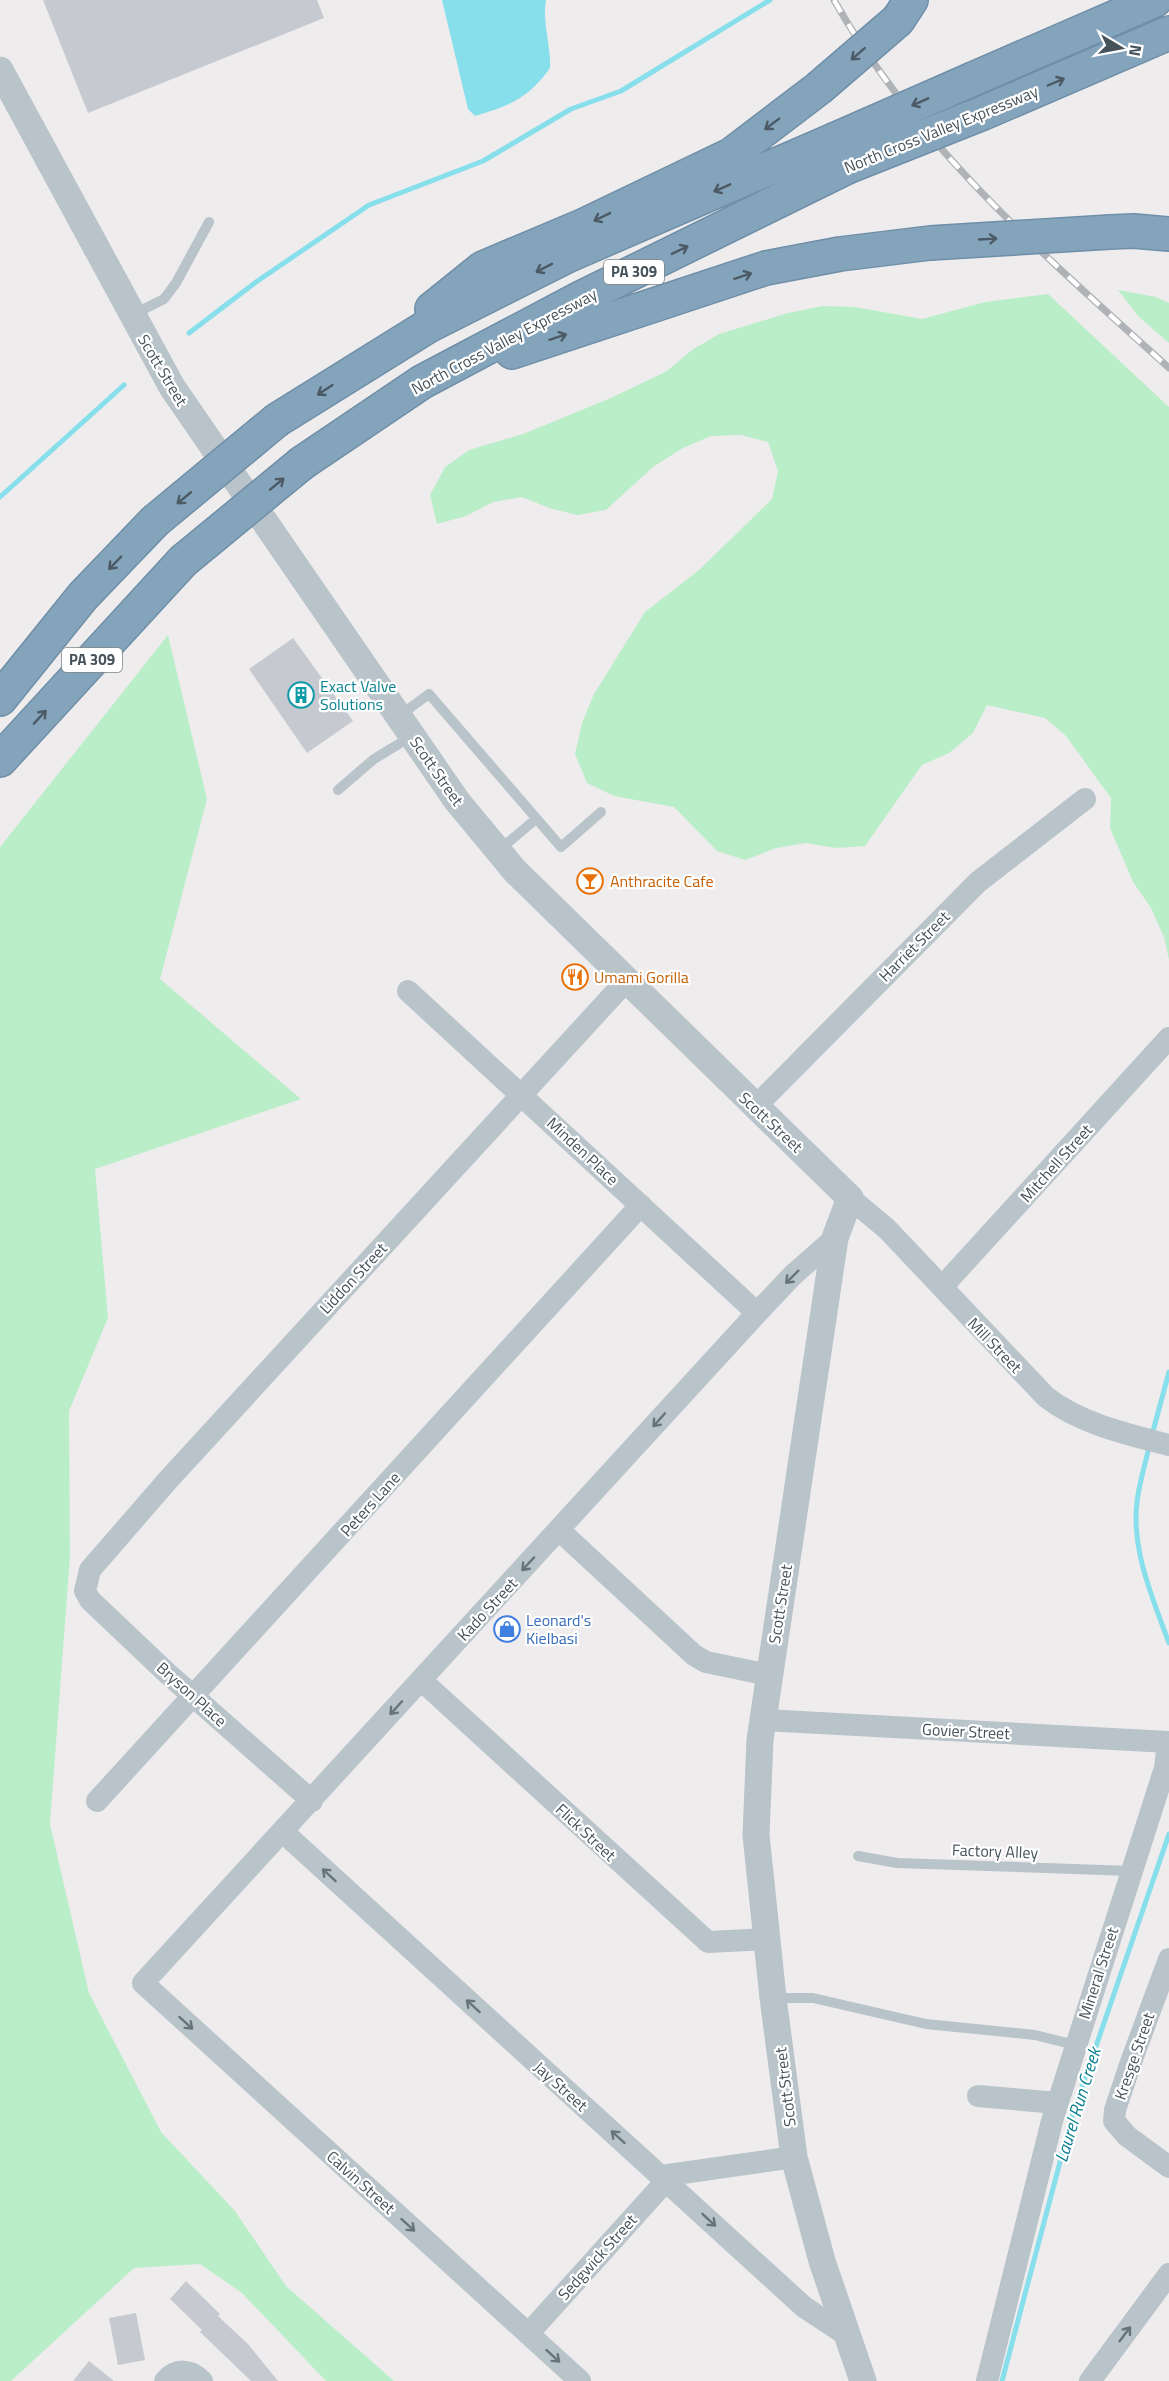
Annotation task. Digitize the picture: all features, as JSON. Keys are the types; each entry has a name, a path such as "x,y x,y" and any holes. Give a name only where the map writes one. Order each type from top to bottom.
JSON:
{"highway":[{"name":"North Cross Valley Expressway","path":"0,760 183,561 302,463 422,382 579,299 973,79 1155,0"},
{"path":"362,365 483,268 585,225 731,155 819,88 904,10"},
{"name":"North Cross Valley Expressway","path":"0,699 83,596 155,521 277,420 428,326 569,255 841,153 983,113 1169,33"},
{"path":"422,382 766,268 840,254 930,243 1134,231 1169,234"}],"street":[{"name":"Scott Street","path":"0,70 172,387 457,801 497,852 626,981 850,1198 835,1238 770,1676 758,1770 756,1835 773,1998 794,2157 818,2249 845,2334 863,2381"},
{"name":"Harriet Street","path":"755,1107 978,882 1085,799"},
{"name":"Liddon Street","path":"87,1579 96,1563 168,1480 626,981"},
{"name":"Minden Place","path":"408,991 757,1313"},
{"name":"Mitchell Street","path":"942,1287 1169,1038"},
{"name":"Mill Street","path":"850,1198 887,1229 1046,1397 1065,1412 1137,1437 1169,1445"},
{"name":"Peters Lane","path":"97,1801 195,1697 641,1205"},
{"name":"Kado Street","path":"143,1983 757,1313 793,1275 835,1238"},
{"path":"559,1530 694,1655 706,1662 770,1676"},
{"name":"Bryson Place","path":"87,1579 85,1591 90,1600 312,1801"},
{"name":"Flick Street","path":"421,1680 708,1942 767,1940"},
{"name":"Govier Street","path":"764,1720 1168,1742"},
{"name":"Mineral Street","path":"987,2381 1057,2103 1165,1768 1168,1742"},
{"name":"Jay Street","path":"283,1832 814,2316 845,2334"},
{"name":"Kresge Street","path":"1169,1959 1128,2072 1114,2121 1127,2136 1169,2168"},
{"name":"Calvin Street","path":"143,1983 580,2381"},
{"path":"978,2096 1057,2103"},
{"path":"664,2178 794,2157"},
{"name":"Sedgwick Street","path":"528,2334 664,2178"},
{"path":"1090,2381 1169,2274"},
{"path":"165,2381 182,2371 195,2374 202,2381"}],"lane":[{"path":"131,315 164,299 176,283 209,222"},
{"path":"338,790 374,759 405,726 429,694 561,847 601,812"},
{"path":"497,852 536,819"},
{"name":"Factory Alley","path":"858,1856 897,1863 1132,1871"},
{"path":"773,1998 813,1998 926,2024 1035,2035 1075,2045"}],"green space":[{"path":"1118,290 1156,297 1169,303 1169,343 1139,317"},
{"path":"1048,294 1169,407 1169,960 1164,937 1151,908 1133,882 1110,828 1111,798 1066,736 1045,718 987,705 973,733 949,753 922,765 865,846 836,848 806,843 776,848 745,860 717,851 674,807 614,796 587,783 575,754 582,723 594,694 645,612 699,570 772,499 778,471 768,442 741,435 711,436 683,448 653,467 606,510 577,515 549,508 522,497 493,502 466,516 437,524 430,495 445,467 469,450 523,434 611,398 667,371 692,350 719,334 788,313 823,306 855,307 922,319 985,302"},
{"path":"168,635 207,799 160,979 301,1099 95,1169 108,1318 69,1411 70,1556 50,1824 89,1993 161,2132 235,2211 286,2286 394,2381 326,2381 242,2293 200,2264 134,2268 11,2381 0,2381 0,847"}],"water":[{"path":"442,0 546,0 545,16 550,68 534,87 517,100 475,116 468,109"}],"building":[{"path":"43,0 317,0 324,18 88,113"},
{"name":"Exact Valve Solutions","path":"293,638 353,721 307,753 249,669"},
{"path":"186,2281 248,2344 278,2381 251,2381 200,2332 202,2330 170,2299"},
{"path":"136,2313 145,2360 118,2365 109,2318"},
{"path":"89,2361 114,2381 73,2381"}],"waterway":[{"path":"189,333 256,282 369,205 483,161 571,109 621,91 770,0"},
{"path":"0,497 124,385"},
{"name":"Laurel Run Creek","path":"1152,1435 1169,1372"},
{"name":"Laurel Run Creek","path":"1149,1447 1137,1502 1137,1538 1145,1574 1169,1643"},
{"name":"Laurel Run Creek","path":"1002,2381 1073,2113 1169,1834"}],"railway":[{"path":"834,0 867,53 904,104 944,152 1030,241 1169,368"}],"place":[{"name":"Exact Valve Solutions","path":"301,695"},
{"name":"Anthracite Cafe","path":"590,881"},
{"name":"Umami Gorilla","path":"575,977"},
{"name":"Leonard's Kielbasi","path":"507,1629"}]}
